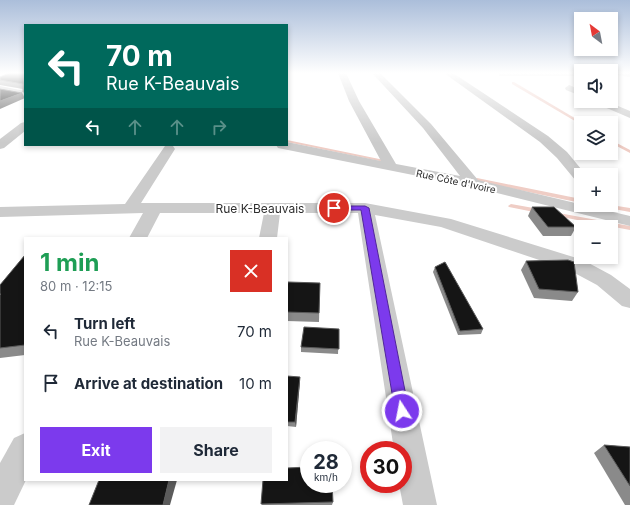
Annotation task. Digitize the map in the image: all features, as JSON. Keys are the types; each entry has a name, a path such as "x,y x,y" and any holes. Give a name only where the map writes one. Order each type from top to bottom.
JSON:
{"street":[{"path":"352,97 391,167"},
{"path":"400,97 450,152 473,183"},
{"path":"482,97 544,139 562,155 574,170"},
{"path":"614,108 630,115"},
{"path":"0,145 24,126"},
{"name":"Rue Côte d'Ivoire","path":"287,146 473,183 622,220"},
{"path":"130,208 169,149"},
{"name":"Rue K-Beauvais","path":"0,212 130,208 365,208 446,223 576,265 604,280 627,297"},
{"path":"139,237 154,208"},
{"path":"268,237 273,208"},
{"path":"365,208 420,505"},
{"path":"612,212 622,220"},
{"path":"0,496 24,452"}],"building":[{"path":"0,97 12,97 0,101"},
{"path":"532,207 554,207 574,225 574,227 548,227"},
{"path":"24,256 24,345 0,348 0,285"},
{"path":"568,260 574,262 578,292 539,289 526,261"},
{"path":"445,262 483,329 460,331 435,267"},
{"path":"288,282 320,283 319,313 288,312"},
{"path":"304,327 339,329 339,349 301,347"},
{"path":"288,376 300,377 295,422 288,422"},
{"path":"604,445 630,447 630,486"},
{"path":"300,467 300,493 332,493 333,502 261,504 263,481 288,481 288,468"},
{"path":"99,481 169,481 163,505 89,505"}],"waterway":[{"path":"536,97 574,119"},
{"path":"288,141 389,162"},
{"path":"618,145 630,152"},
{"path":"477,180 574,200"},
{"path":"511,206 539,211"},
{"path":"618,208 630,210"},
{"path":"553,214 630,228"}],"route":[{"path":"334,208 365,208 402,411"}]}
